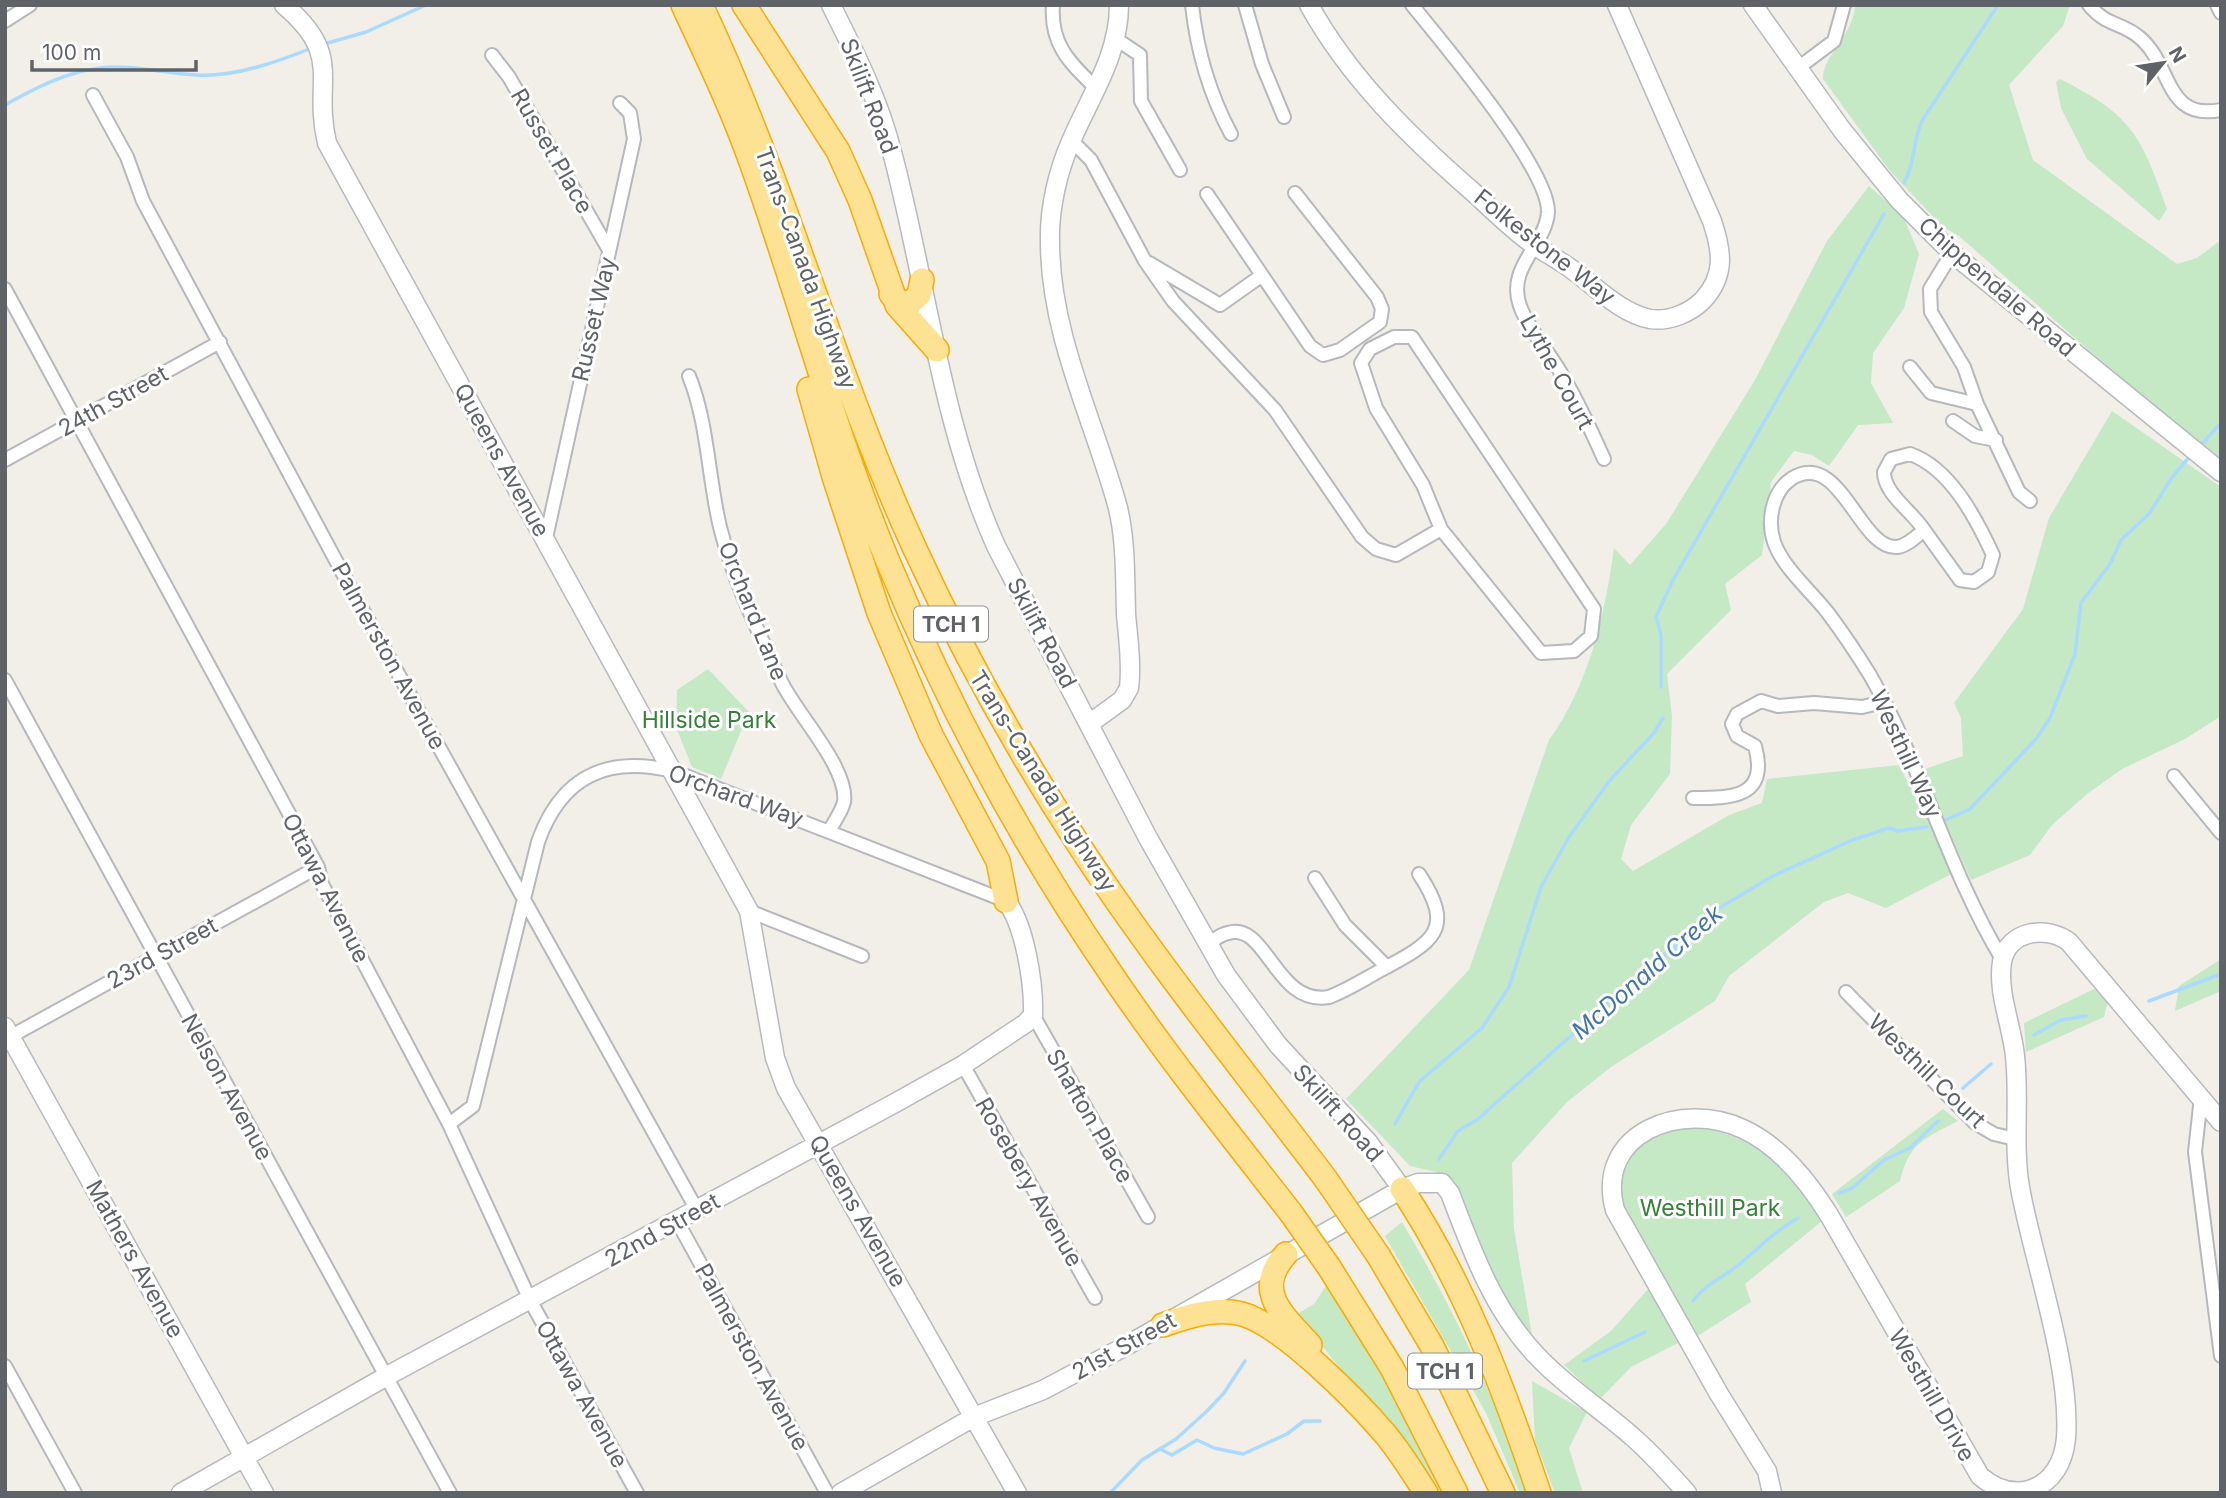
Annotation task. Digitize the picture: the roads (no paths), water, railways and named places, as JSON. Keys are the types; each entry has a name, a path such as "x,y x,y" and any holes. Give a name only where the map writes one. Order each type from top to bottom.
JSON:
{"highway":[{"name":"Trans-Canada Highway","path":"683,5 736,122 764,198 828,401 872,523 904,600 963,724 1041,864 1113,976 1329,1267 1392,1368 1457,1493"},
{"name":"Trans-Canada Highway","path":"701,5 765,154 881,471 933,588 990,698 1102,880 1325,1178 1378,1255 1447,1375 1503,1493"},
{"path":"744,5 838,151 860,200 891,294 905,318 937,350"},
{"path":"764,198 821,435 864,570 931,735 998,861 1006,901"},
{"path":"891,294 898,303 910,303 919,295 922,280"},
{"path":"1402,1189 1441,1254 1476,1323 1539,1493"},
{"path":"1286,1254 1270,1278 1273,1299 1386,1436 1426,1493"},
{"path":"1163,1325 1209,1312 1239,1313 1256,1319 1287,1341 1386,1436"}],"street":[{"name":"Queens Avenue","path":"284,5 311,31 322,52 326,72 321,118 327,144 749,911 775,1058 786,1088 1017,1493"},
{"name":"Skilift Road","path":"831,5 873,94 892,149 951,412 979,507 1089,724 1208,944 1263,1027 1368,1142 1402,1189"},
{"path":"1053,5 1051,24 1056,43 1065,60 1097,89"},
{"path":"1089,724 1122,700 1129,688 1131,675 1122,528 1083,409 1054,283 1050,220 1054,196 1071,140 1097,89 1116,38 1119,5"},
{"path":"1192,5 1203,67 1216,106 1231,134"},
{"path":"1245,5 1262,64 1284,117"},
{"name":"Folkestone Way","path":"1309,5 1355,75 1411,137 1533,244 1632,314 1653,320 1675,317 1695,308 1711,291 1720,272 1721,250 1712,221 1617,5"},
{"name":"Lythe Court","path":"1412,5 1459,64 1531,166 1547,198 1548,215 1524,261 1517,287 1520,305 1563,375 1604,459"},
{"name":"Chippendale Road","path":"1754,5 1856,148 1899,200 1951,253 2221,472"},
{"path":"1798,68 1834,41 1844,5"},
{"path":"2089,5 2100,19 2139,37 2155,57 2179,100 2189,109 2202,114 2221,110"},
{"path":"2217,5 2221,13"},
{"path":"5,21 30,6"},
{"path":"1116,38 1140,55 1141,101 1180,170"},
{"name":"Russet Place","path":"492,55 509,77 609,250"},
{"name":"Palmerston Avenue","path":"93,95 127,157 143,201 356,598 697,1210"},
{"name":"Russet Way","path":"546,538 634,139 630,114 620,103"},
{"path":"1071,140 1091,160 1145,261 1173,301 1205,339 1243,373 1275,410 1362,537 1376,549 1396,555 1441,529"},
{"path":"1207,194 1310,346 1323,355 1340,350 1380,322 1382,309 1377,297 1295,193"},
{"path":"1951,253 1935,276 1929,300 1940,332 1956,352 1974,389 1977,404 2019,492 2030,501"},
{"path":"1145,261 1220,305 1261,276"},
{"name":"Ottawa Avenue","path":"5,289 318,867 322,884 449,1124 531,1301 637,1493"},
{"path":"1394,337 1412,337 1594,609 1591,636 1574,651 1541,653 1441,529 1423,485 1376,408 1361,362 1370,349 1394,337"},
{"name":"24th Street","path":"5,460 220,342"},
{"path":"1910,368 1931,393 1977,404"},
{"name":"Orchard Lane","path":"689,376 700,402 710,480 721,530 749,610 785,690 841,779 844,802 830,831"},
{"path":"1952,421 1975,436 1996,440"},
{"path":"1900,454 1917,456 1956,491 1993,555 1992,566 1984,576 1974,582 1960,580 1924,530 1912,512 1886,486 1885,467 1900,454"},
{"name":"Westhill Way","path":"1924,530 1902,546 1884,544 1829,481 1821,476 1805,474 1791,480 1780,491 1772,514 1773,538 1786,562 1842,632 1884,702 1976,912 2002,959"},
{"name":"Nelson Avenue","path":"5,680 450,1493"},
{"path":"1693,798 1736,797 1747,793 1754,782 1758,757 1755,746 1737,736 1732,724 1737,714 1744,709 1761,701 1778,705 1814,703 1852,707 1884,702"},
{"name":"Orchard Way","path":"449,1124 473,1106 524,897 548,816 570,787 592,773 617,767 651,766 673,771 1006,901"},
{"path":"2174,776 2221,833"},
{"name":"23rd Street","path":"7,1034 156,957 318,867"},
{"path":"1208,944 1228,932 1247,936 1258,944 1295,991 1315,999 1336,995 1422,948 1434,930 1436,902 1419,874"},
{"path":"1315,878 1345,925 1387,967"},
{"path":"1006,901 1017,915 1021,931 1033,1015"},
{"path":"749,911 862,956"},
{"path":"2002,959 2019,938 2034,932 2048,931 2060,935 2077,950 2221,1122"},
{"name":"Westhill Drive","path":"1772,1493 1771,1479 1767,1471 1718,1394 1615,1210 1611,1182 1621,1153 1649,1129 1690,1118 1732,1124 1770,1146 1795,1169 1829,1215 1980,1476 2004,1490 2020,1491 2043,1483 2056,1470 2063,1457 2066,1423 2059,1361 2021,1194 2015,1139 2015,1059 2001,977 2002,959"},
{"name":"Westhill Court","path":"1846,992 1975,1123 1994,1134 2015,1139"},
{"name":"22nd Street","path":"181,1493 387,1377 963,1065 1026,1023 1033,1015"},
{"name":"Shafton Place","path":"1033,1015 1148,1217"},
{"name":"Mathers Avenue","path":"7,1034 264,1493"},
{"name":"Rosebery Avenue","path":"963,1065 1095,1298"},
{"path":"2201,1097 2195,1152 2221,1356"},
{"path":"1402,1189 1418,1183 1442,1183 1450,1192 1483,1275 1508,1320 1536,1355 1574,1392 1634,1438 1687,1493"},
{"name":"21st Street","path":"841,1493 974,1417 1044,1390 1402,1189"},
{"name":"Palmerston Avenue","path":"677,1221 827,1493"},
{"path":"5,1366 75,1493"}],"waterway":[{"path":"328,43 366,32 426,5"},
{"path":"1904,183 1923,119 1998,5"},
{"path":"5,105 51,82 87,70 124,67 197,75 226,74 270,63 312,48"},
{"path":"1661,687 1661,635 1656,617 1673,580 1884,214"},
{"name":"McDonald Creek","path":"2199,447 2221,423"},
{"name":"McDonald Creek","path":"1943,821 1970,809 2036,739 2050,718 2075,654 2081,603 2110,564 2121,540 2149,514 2173,476 2191,455"},
{"path":"1395,1124 1419,1082 1482,1028 1509,987 1541,887 1569,837 1610,780 1654,733 1663,718"},
{"name":"McDonald Creek","path":"1439,1159 1458,1131 1478,1119 1651,964 1684,941 1716,910 1773,876 1850,841 1889,828 1897,831 1927,827"},
{"path":"2149,1001 2221,974"},
{"path":"2034,1035 2061,1020 2086,1016"},
{"path":"1963,1088 1991,1064"},
{"path":"1839,1193 1851,1189 1884,1160 1910,1148 1938,1121"},
{"path":"1693,1301 1704,1289 1798,1218"},
{"path":"1584,1361 1645,1332"},
{"name":"McDonald Creek","path":"1110,1493 1142,1460 1176,1439 1206,1412 1224,1393 1245,1361"},
{"path":"1160,1449 1172,1455 1197,1440 1214,1448 1243,1454 1287,1434 1304,1421 1320,1421"}],"park label":[{"name":"Hillside Park","path":"709,720"},
{"name":"Westhill Park","path":"1710,1208"}]}
